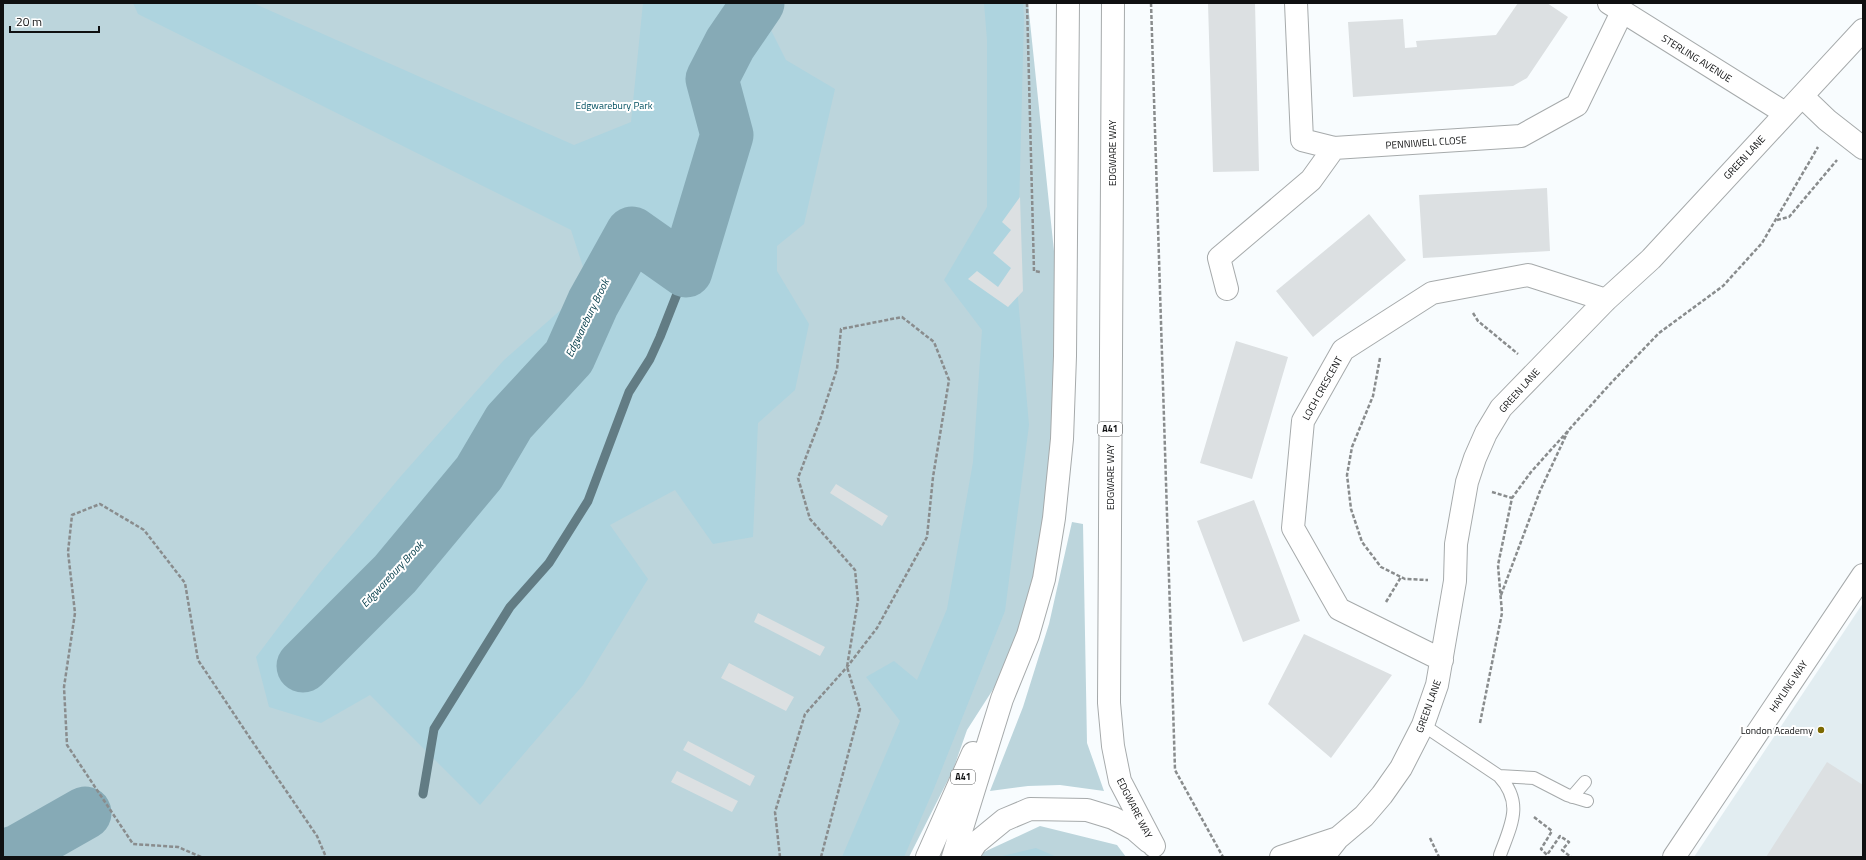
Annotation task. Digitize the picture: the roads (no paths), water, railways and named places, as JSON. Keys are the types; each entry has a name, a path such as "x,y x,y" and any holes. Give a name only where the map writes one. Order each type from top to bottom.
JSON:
{"main road":[{"name":"A41","path":"953,857 1002,699 1028,635 1044,578 1054,518 1062,439 1066,276 1068,3"},
{"name":"EDGWARE WAY","path":"1113,3 1109,703 1113,746 1120,781 1159,851"},
{"name":"PENNIWELL CLOSE","path":"1296,3 1302,140 1334,148 1521,136 1577,105 1616,7"},
{"name":"STERLING AVENUE","path":"1616,7 1785,112"},
{"name":"GREEN LANE","path":"1323,857 1338,838 1364,816 1382,795 1400,768 1423,725 1437,685 1456,581 1456,544 1463,498 1475,458 1486,433 1501,408 1537,369 1606,300 1651,259 1785,112 1802,96 1863,30"},
{"path":"1802,96 1827,120 1858,144"},
{"path":"1228,289 1219,258 1311,180 1334,148"},
{"name":"LOCH CRESCENT","path":"1442,660 1339,609 1293,528 1303,421 1344,350 1432,293 1528,275 1606,300"},
{"name":"HAYLING WAY","path":"1674,857 1863,575"},
{"name":"A41","path":"928,857 979,740 1002,699"},
{"path":"967,857 976,843 1004,820 1030,809 1088,810 1113,818 1134,829 1159,851"},
{"name":"GREEN LANE","path":"1280,857 1338,838"}],"lane":[{"path":"1423,725 1499,776 1507,784 1512,795 1514,806 1513,818 1500,855"},
{"path":"1499,776 1534,778 1572,797 1588,801"},
{"path":"1572,797 1585,782"}],"waterway":[{"name":"Edgwarebury Brook","path":"303,666 395,574 479,473 509,422 569,357 593,303 632,233 686,271 727,135 712,79 730,44 758,3"},
{"path":"423,794 434,729 510,607 549,563 588,501 629,392 650,359 686,271"},
{"name":"Edgwarebury Brook","path":"3,856 18,851 85,813"}],"place":[{"name":"London Academy","path":"1821,730"}],"park label":[{"name":"Edgwarebury Park","path":"614,105"}]}
